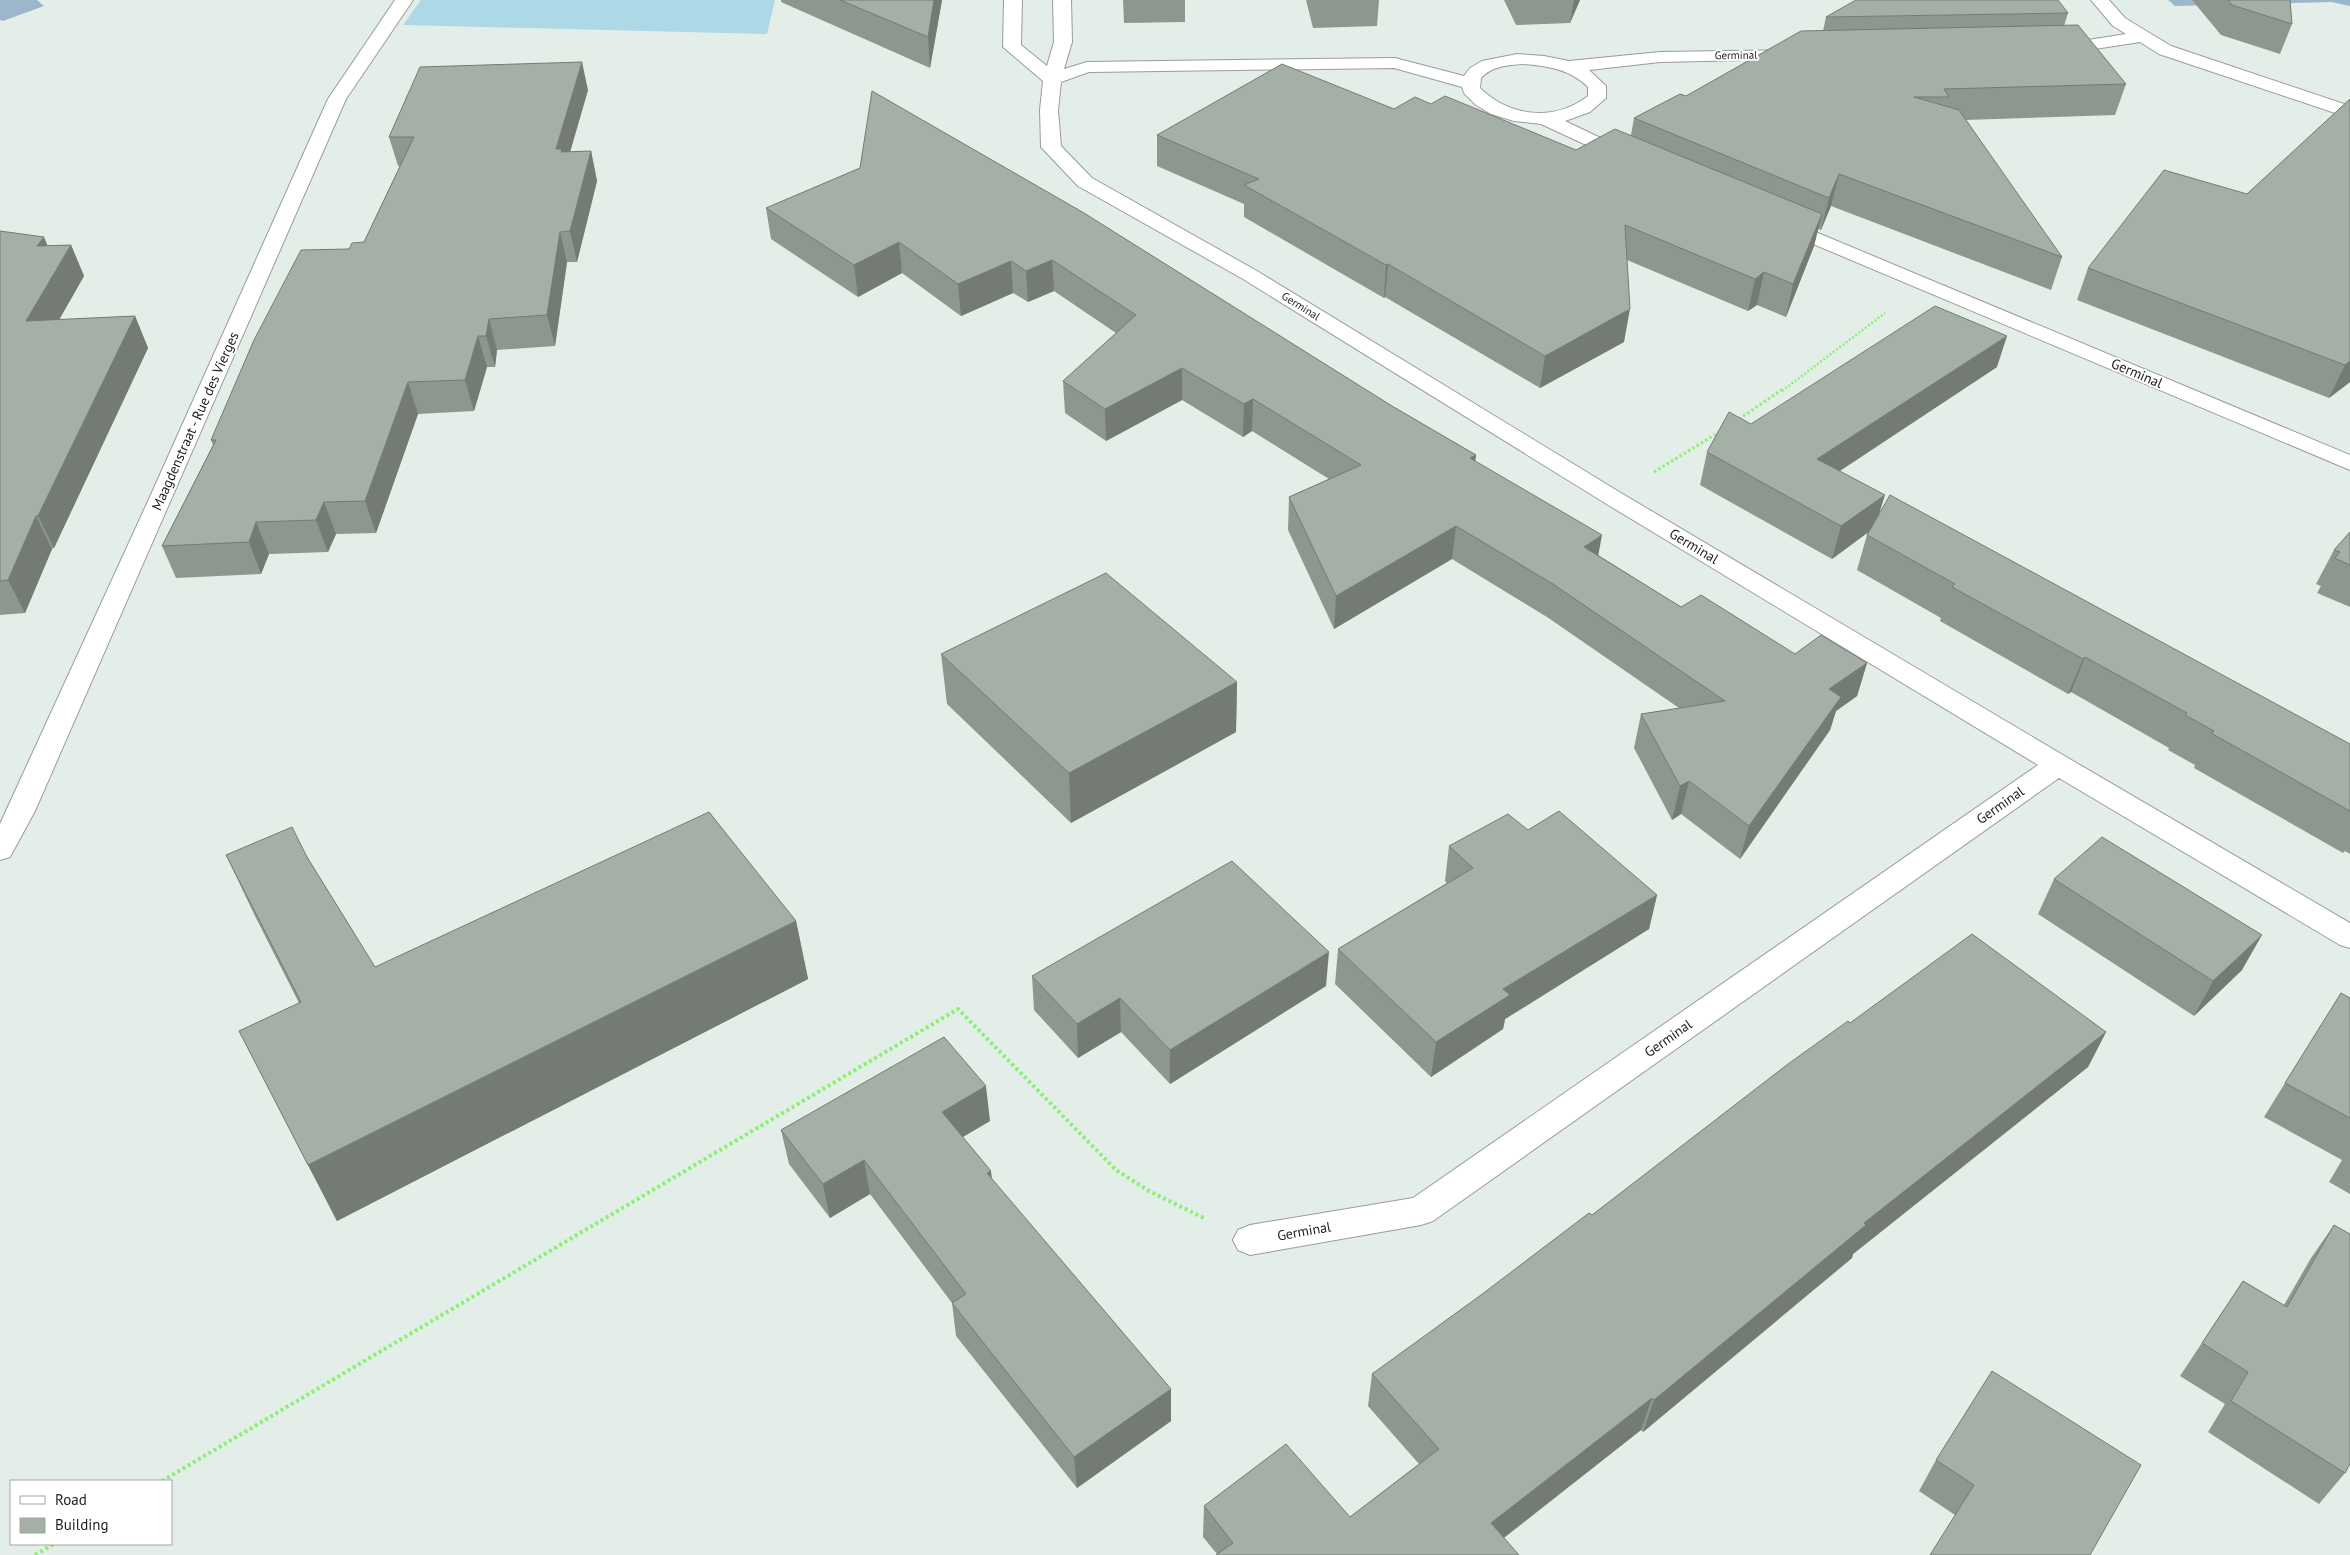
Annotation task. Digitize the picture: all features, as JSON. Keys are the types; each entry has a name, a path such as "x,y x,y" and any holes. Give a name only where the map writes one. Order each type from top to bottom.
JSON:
{"street":[{"name":"Maagdenstraat - Rue des Vierges","path":"0,850 20,811 161,499 337,99 404,0"},
{"path":"1013,0 1012,47 1052,79 1087,67 1395,63 1472,84"},
{"name":"Germinal","path":"1062,0 1063,42 1052,79 1049,110 1051,147 1085,182 1250,275 1613,498 2058,765 2350,937"},
{"path":"2100,0 2119,22 2165,50 2350,112"},
{"path":"2041,50 2060,50 2141,37"},
{"name":"Germinal","path":"1570,66 1660,57 1817,54"},
{"path":"1523,58 1570,66 1587,75 1597,86 1597,98 1587,108 1569,116 1545,119 1520,117 1496,110 1480,101 1470,89 1472,78 1482,68 1501,61 1523,58"},
{"path":"1545,119 1641,164"},
{"name":"Germinal","path":"1768,218 2350,463"},
{"name":"Germinal","path":"1250,1240 1421,1211 2058,765"}],"path":[{"path":"1736,421 1768,401 1923,284"},
{"path":"1613,498 1727,426"},
{"path":"164,1480 958,1009 1116,1170 1149,1191 1250,1240"},
{"path":"34,1555 52,1545"}],"shaded area":[{"path":"0,0 37,0 44,6 3,21 0,20"},
{"path":"421,0 775,0 767,34 403,25"},
{"path":"2168,0 2350,0 2350,6 2331,2 2175,6"}],"building":[{"path":"840,0 934,0 928,37"},
{"path":"1856,0 2058,0 2068,13 1826,17"},
{"path":"2228,0 2290,0 2292,24 2232,5"},
{"path":"2078,25 2126,84 1944,89 1949,97 1914,97 1959,110 2062,257 1839,174 1829,198 1634,118 1680,94 1686,96 1801,31"},
{"path":"582,62 556,149 562,149 561,152 591,151 570,231 560,232 547,315 489,319 486,336 478,336 465,380 408,382 365,501 324,502 316,520 256,522 249,542 162,546 216,440 211,440 254,340 301,250 349,249 352,243 364,242 414,137 389,137 420,67"},
{"path":"1282,64 1394,109 1415,97 1431,104 1445,96 1576,150 1615,129 1822,214 1793,284 1764,272 1755,279 1625,225 1630,309 1545,356 1388,264 1386,265 1244,185 1259,179 1157,135"},
{"path":"872,91 1084,213 1392,406 1476,455 1470,458 1602,535 1584,547 1681,607 1701,595 1795,654 1821,635 1867,663 1829,689 1841,697 1749,826 1689,781 1680,786 1641,714 1725,701 1553,584 1456,526 1336,596 1289,497 1361,465 1253,399 1244,404 1182,368 1105,409 1063,381 1136,315 1052,260 1026,271 1011,261 958,284 899,242 854,265 766,208 860,168"},
{"path":"2350,99 2350,361 2345,365 2088,268 2164,170 2247,194"},
{"path":"0,231 44,237 37,246 71,245 26,321 135,316 38,516 36,516 8,580 0,581"},
{"path":"1935,306 2007,336 1817,459 1885,495 1841,526 1707,452 1729,412 1751,424"},
{"path":"1890,495 2350,744 2350,811 2211,733 2214,731 2185,715 2187,713 2085,657 2083,659 1952,587 1955,584 1867,535"},
{"path":"2350,532 2350,565 2335,558 2340,552 2334,550"},
{"path":"1106,573 1237,682 1069,773 941,654"},
{"path":"1559,811 1657,895 1503,989 1510,995 1436,1042 1338,949 1473,868 1449,846 1508,814 1528,830"},
{"path":"709,812 796,921 308,1165 239,1031 301,1002 226,855 292,827 307,857 375,967"},
{"path":"2102,837 2262,935 2213,981 2054,879"},
{"path":"1232,861 1329,952 1170,1050 1120,998 1077,1024 1032,976"},
{"path":"1972,934 2106,1032 1864,1223 1866,1225 1654,1400 1652,1398 1491,1523 1519,1555 1216,1555 1233,1543 1204,1506 1286,1444 1350,1517 1439,1449 1372,1374 1481,1295 1589,1213 1592,1215 1788,1064 1848,1021 1850,1023"},
{"path":"2341,993 2350,998 2350,1118 2285,1083"},
{"path":"944,1037 986,1086 942,1112 991,1171 987,1173 1171,1389 1074,1457 952,1303 966,1294 864,1160 823,1184 781,1130"},
{"path":"2334,1225 2350,1234 2350,1464 2345,1473 2231,1401 2248,1372 2202,1343 2243,1281 2287,1307"},
{"path":"1992,1371 2141,1465 2090,1555 1930,1555 1974,1485 1936,1460"}]}
